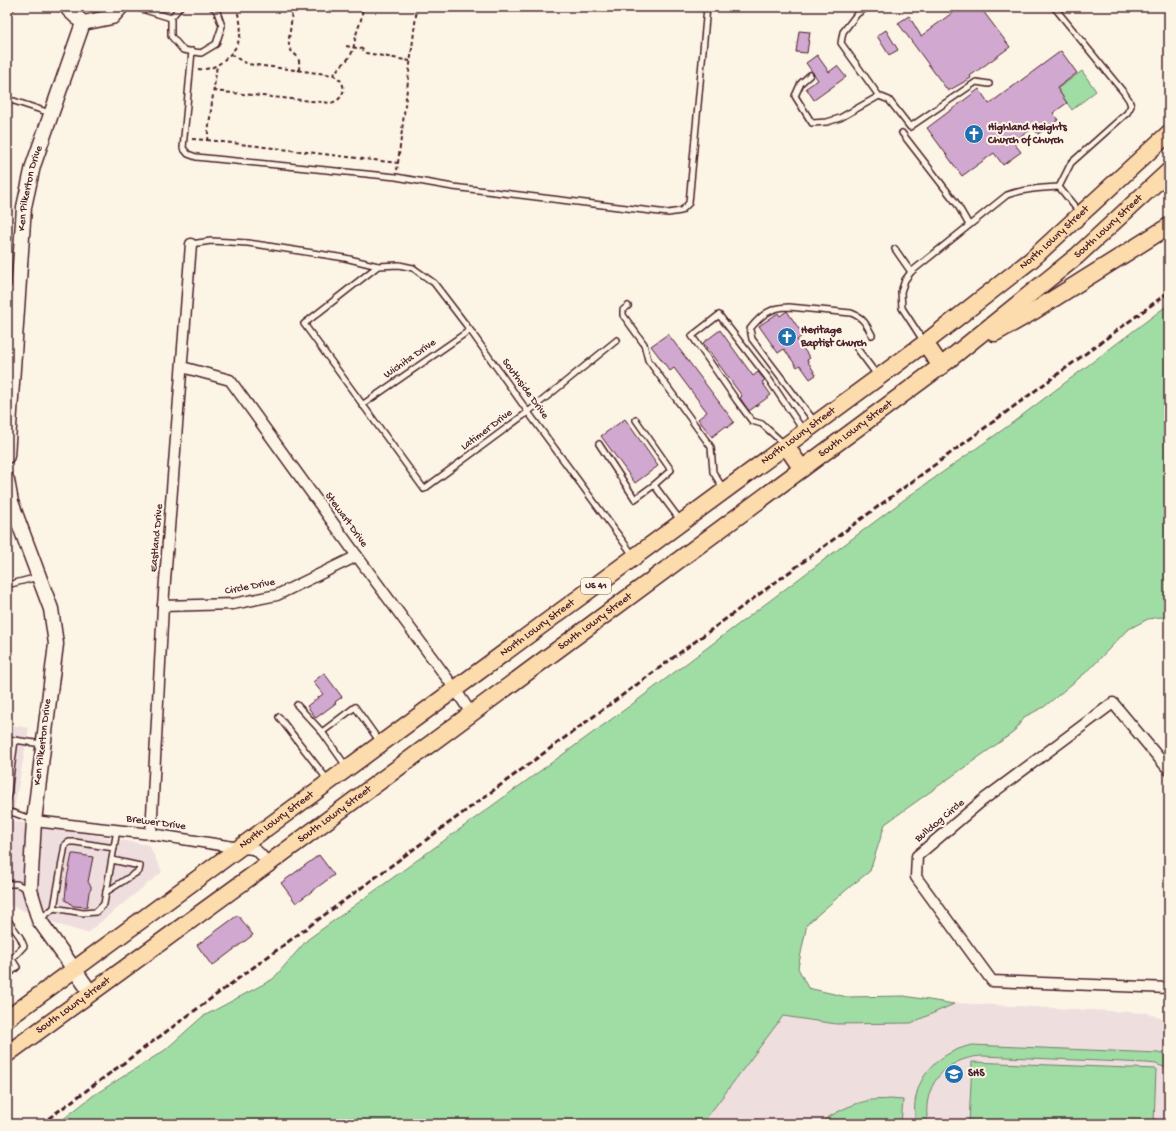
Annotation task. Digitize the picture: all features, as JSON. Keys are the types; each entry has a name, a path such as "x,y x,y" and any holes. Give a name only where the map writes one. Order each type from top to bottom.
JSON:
{"main road":[{"name":"North Lowry Street","path":"7,1019 925,343 1031,260 1169,133"},
{"name":"South Lowry Street","path":"7,1054 268,864 957,354 1077,256 1169,171"},
{"path":"957,354 1034,311 1169,226"},
{"path":"925,343 941,366"},
{"path":"786,446 802,469"}],"street":[{"path":"67,7 83,23 112,17 121,7"},
{"name":"Ken Pilkerton Drive","path":"7,456 13,290 24,207 33,166 83,23"},
{"name":"Eastland Drive","path":"151,834 163,606 191,244"},
{"name":"Stewart Drive","path":"182,367 230,380 472,713"},
{"name":"Ken Pilkerton Drive","path":"7,480 11,502 51,609 56,644 34,821 30,891 39,920 91,993"},
{"name":"Circle Drive","path":"163,606 233,604 277,596 357,556"},
{"name":"Bulldog Circle","path":"1169,770 1113,703 983,800 916,856 916,877 992,981 1169,988"},
{"name":"Brewer Drive","path":"34,821 151,834 240,848 251,848 259,851 268,864"}],"lane":[{"path":"7,8 12,7"},
{"path":"135,7 171,18"},
{"path":"180,7 171,18 171,36 183,50 201,53 216,44 222,26 216,9 212,7"},
{"path":"192,51 183,148 188,154 196,157 396,177 453,187 668,213 681,211 689,203 707,7"},
{"path":"867,7 857,14 843,32 840,43 879,96 889,100 910,127 976,82 989,84"},
{"path":"1054,7 1125,94 1131,106 1127,113 1072,164 1059,187"},
{"path":"810,75 801,83 795,96 812,123 827,122 840,118 879,96"},
{"path":"7,102 14,101 52,113"},
{"path":"902,133 957,204 969,225"},
{"path":"1059,187 1080,214"},
{"path":"925,343 902,308 901,292 905,280 911,272 1007,195 1033,189 1059,187"},
{"name":"Southside Drive","path":"191,244 211,241 248,243 345,258 378,266 398,265 413,268 434,283 470,330 634,557"},
{"path":"895,249 911,272"},
{"path":"362,405 304,324 378,266"},
{"path":"628,306 623,310 623,315 644,344 648,360 711,446 713,472 724,491"},
{"path":"811,428 752,339 750,329 757,320 772,310 780,307 789,307 851,313 863,320 872,335"},
{"path":"786,446 762,424 752,421 692,336 719,315 768,378 811,428"},
{"name":"Wichita Drive","path":"362,405 470,330"},
{"name":"Latimer Drive","path":"362,405 424,489 528,412 617,340"},
{"path":"856,347 879,377"},
{"path":"599,444 635,499 671,470 636,420"},
{"path":"654,485 682,522"},
{"path":"7,585 39,577"},
{"path":"297,705 322,732 347,769"},
{"path":"322,732 355,707 381,744"},
{"path":"279,717 329,782"},
{"path":"7,739 43,744"},
{"path":"7,801 15,740"},
{"path":"7,812 14,813 34,821"},
{"path":"54,908 83,912 96,912 104,904 118,830"},
{"path":"39,920 54,908 65,845 69,842 76,842 114,848"},
{"path":"106,892 139,871 140,866 112,860"},
{"path":"7,884 17,884 30,891"},
{"path":"7,919 20,937 24,946 12,958 17,967 7,976"}],"path":[{"path":"190,69 206,70 217,65 236,48 241,32 241,23 235,8 239,7"},
{"path":"290,7 292,16 289,47 291,52 298,57 300,62 299,71"},
{"path":"334,76 339,68 349,58 354,47 357,32 363,16 362,7"},
{"path":"396,177 417,7"},
{"path":"346,46 362,49 366,54 410,61"},
{"path":"213,91 331,103 340,98 343,92 343,85 340,80 334,76 248,64 231,54"},
{"path":"207,140 217,65"},
{"path":"184,138 398,163"}],"shaded area":[{"path":"7,724 29,728 12,821 149,845 162,872 87,933 62,926 7,904"},
{"name":"SHS","path":"956,1003 1148,1013 1169,1022 1169,1124 702,1124 783,1016 836,1024 911,1023"}],"green space":[{"path":"1082,71 1096,91 1072,110 1057,89"},
{"path":"1165,307 1169,307 1169,620 1161,617 1148,619 1127,630 1090,669 1044,707 1024,717 1014,732 885,824 870,871 807,924 798,968 808,988 847,997 904,996 954,1004 911,1023 836,1024 783,1016 702,1124 57,1124 94,1095 165,1050 202,1017 273,979 307,940 631,705 909,496 1008,426"},
{"path":"972,1045 1158,1053 1169,1056 1169,1069 1156,1064 1147,1063 982,1056 968,1058 957,1062 946,1069 938,1077 928,1098 928,1124 916,1124 916,1096 920,1084 927,1072 935,1063 946,1055 958,1049"},
{"path":"972,1062 1156,1069 1154,1124 969,1124"},
{"path":"890,1099 903,1100 901,1124 818,1124 837,1112 857,1103"}],"building":[{"path":"960,7 980,7 1010,47 970,76 971,78 948,91 898,23 909,16 921,36"},
{"path":"886,30 898,50 889,55 877,36"},
{"path":"799,31 810,32 807,53 796,52"},
{"path":"1061,51 1077,73 1057,88 1067,103 1053,113 1058,120 1038,134 1033,128 1013,142 1021,152 1003,165 994,153 962,176 927,128 979,89 989,104"},
{"path":"817,55 829,72 837,66 846,77 814,100 806,88 818,80 806,63"},
{"path":"787,311 803,335 797,340 810,358 807,360 816,375 810,379 800,365 797,367 784,349 778,353 759,326 778,313 780,316"},
{"path":"720,330 753,376 758,372 765,380 762,382 771,395 749,411 740,398 742,396 703,343"},
{"path":"668,334 734,422 727,428 726,426 712,437 698,419 707,412 674,368 670,371 651,346"},
{"path":"625,419 658,466 635,483 601,436"},
{"path":"324,673 342,697 316,718 307,706 323,694 313,682"},
{"path":"72,854 93,857 88,882 91,889 89,892 87,907 73,906 65,899 67,878"},
{"path":"319,855 334,875 296,903 281,883"},
{"path":"238,915 253,935 212,966 197,945"}],"railway":[{"path":"41,1124 1169,292"}],"place":[{"name":"Highland Heights Church of Church","path":"974,134"},
{"name":"Heritage Baptist Church","path":"787,337"},
{"name":"SHS","path":"954,1074"}]}
